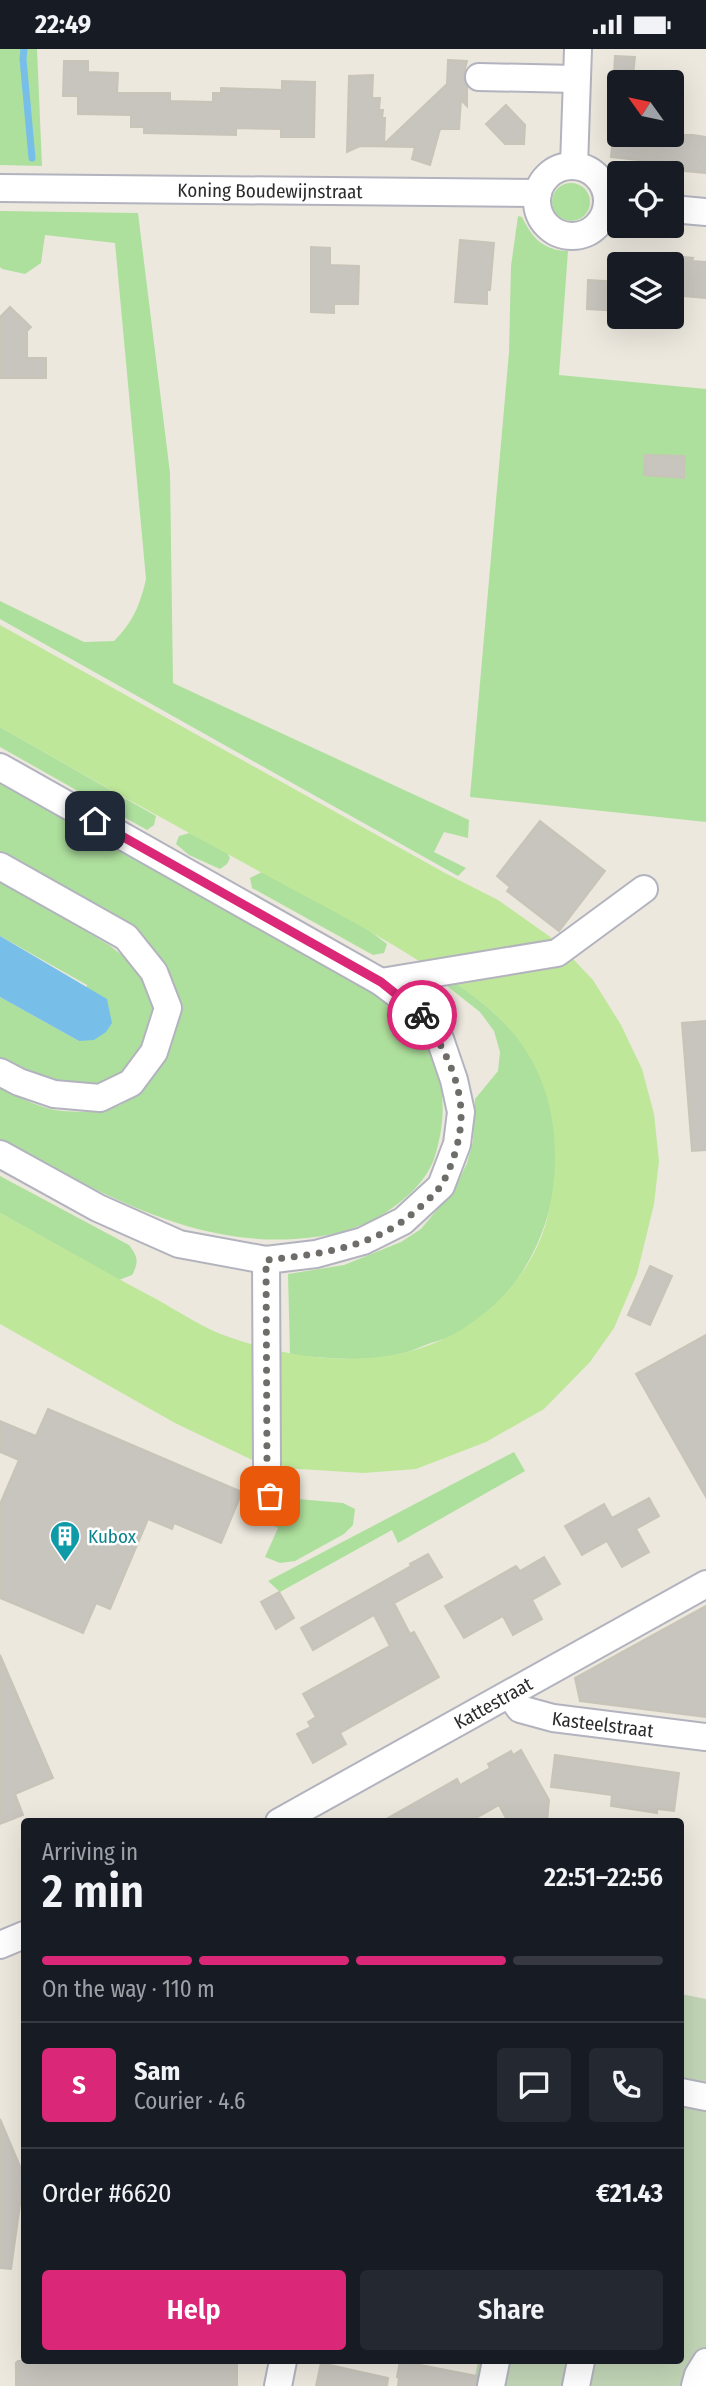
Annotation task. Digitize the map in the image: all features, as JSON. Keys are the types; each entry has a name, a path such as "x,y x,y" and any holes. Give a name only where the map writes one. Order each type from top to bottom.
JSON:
{"street":[{"path":"574,166 578,49"},
{"path":"479,78 576,79"},
{"path":"607,192 597,177 582,168 566,167 551,173 545,179 537,202 542,219 555,232 563,235 590,232 607,212"},
{"name":"Koning Boudewijnstraat","path":"0,188 538,193"},
{"path":"684,210 706,212"},
{"path":"0,767 381,982 418,1010 440,1039 454,1080 461,1112 457,1145 441,1185 404,1221 363,1241 316,1254 266,1260 178,1244 98,1208 0,1154"},
{"path":"0,866 126,936 154,972 168,1008 154,1052 131,1083 100,1098 54,1094 0,1072"},
{"path":"381,982 557,953 644,889"},
{"path":"266,1260 267,1467 270,1496"},
{"name":"Kattestraat","path":"292,1818 706,1584"},
{"name":"Kasteelstraat","path":"509,1694 520,1709 553,1718 706,1737"},
{"path":"0,1945 21,1936"},
{"path":"684,2093 706,2097"},
{"path":"695,2386 706,2362"},
{"path":"278,2386 282,2364"},
{"path":"491,2386 495,2364"},
{"path":"576,2386 580,2364"}],"green space":[{"path":"0,49 37,49 42,166 0,165"},
{"path":"571,183 584,189 590,202 584,215 571,221 558,215 552,202 558,189"},
{"path":"0,211 138,213 170,473 173,683 469,820 468,838 444,832 434,852 466,868 458,876 0,619 0,601 84,642 114,641 135,613 146,579 115,243 45,235 41,263 25,274 2,269"},
{"path":"518,216 522,217 530,231 545,246 568,251 559,375 706,389 706,822 470,797 509,352 511,266"},
{"path":"0,625 498,900 556,941 593,980 621,1025 642,1069 654,1114 659,1161 654,1204 637,1274 614,1328 590,1362 544,1409 486,1442 416,1469 363,1473 267,1467 175,1423 0,1324 0,1213 211,1330 229,1337 291,1354 324,1358 389,1356 421,1348 450,1336 478,1318 501,1298 521,1275 536,1248 547,1219 555,1171 555,1147 548,1099 540,1076 514,1034 479,1000 362,927 0,727"},
{"path":"0,727 156,816 154,825 147,830 0,747"},
{"path":"0,784 348,977 402,1015 433,1059 442,1090 442,1123 435,1156 415,1189 385,1213 353,1228 307,1238 255,1239 216,1233 141,1210 0,1139 0,1088 55,1110 90,1111 117,1106 134,1096 152,1079 171,1048 176,1024 169,982 0,854"},
{"path":"189,833 226,851 230,858 227,864 220,869 189,855 176,844 179,836"},
{"path":"262,872 366,928 387,944 384,953 373,955 252,888 250,878"},
{"path":"0,881 109,945 133,964 144,979 151,997 153,1017 148,1039 122,1075 98,1086 44,1082 0,1059 0,997 79,1041 87,985 0,936"},
{"path":"452,980 485,1005 515,1034 531,1057 547,1093 555,1131 556,1170 550,1208 537,1245 518,1279 492,1308 461,1332 405,1353 383,1357 343,1359 290,1355 288,1274 344,1265 401,1242 421,1229 455,1188 467,1163 473,1141 475,1099 498,1071 500,1052 494,1031 480,1012 447,986"},
{"path":"0,1176 129,1245 136,1260 132,1275 119,1280 0,1213"},
{"path":"514,1452 525,1471 398,1543 392,1530 280,1592 268,1581"},
{"path":"298,1499 343,1503 355,1509 353,1525 344,1534 295,1561 280,1563 265,1557 278,1528 266,1522 277,1509"},
{"path":"684,1995 706,1999 706,2386 473,2386 477,2364 684,2364"}],"water":[{"path":"0,936 107,999 112,1023 106,1032 94,1040 79,1041 0,997"}],"building":[{"path":"615,56 635,57 634,70 614,70"},
{"path":"448,60 467,61 463,77 467,86 467,106 461,100 459,129 440,129 430,165 412,159 415,147 360,146 347,152 349,76 373,75 372,98 380,98 379,110 383,110 382,118 385,118 384,144 447,84"},
{"path":"64,61 88,61 88,72 118,73 117,93 170,93 170,101 213,102 213,93 221,93 221,88 282,90 282,81 315,82 314,137 281,137 281,129 236,128 236,135 144,133 144,127 131,127 131,115 78,114 78,96 63,96"},
{"path":"506,105 525,125 524,144 505,144 486,124"},
{"path":"684,135 706,137 706,173 684,171 684,161 611,157 612,147 684,147"},
{"path":"460,240 494,243 487,304 455,302"},
{"path":"311,247 330,248 330,265 359,266 358,304 334,304 334,313 311,312"},
{"path":"684,257 706,262 706,298 684,296"},
{"path":"588,280 607,281 607,310 587,309"},
{"path":"10,307 31,327 27,331 27,358 46,358 46,378 0,378 0,317"},
{"path":"645,455 685,456 684,478 644,475"},
{"path":"540,821 605,871 559,931 507,891 510,887 497,876"},
{"path":"706,1021 706,1150 692,1151 682,1023"},
{"path":"650,1266 672,1276 650,1325 628,1315"},
{"path":"706,1335 706,1497 636,1374"},
{"path":"48,1409 242,1492 221,1543 174,1523 172,1529 148,1519 110,1609 96,1603 83,1633 0,1598 0,1504 19,1460 0,1452 0,1421 36,1436"},
{"path":"649,1498 659,1516 636,1529 649,1552 622,1567 607,1541 582,1555 565,1526 604,1504 612,1518"},
{"path":"428,1554 442,1577 394,1603 410,1634 414,1632 439,1677 340,1733 346,1744 313,1763 297,1734 311,1727 308,1722 316,1717 303,1694 390,1646 374,1615 313,1650 301,1628"},
{"path":"544,1557 560,1584 532,1600 542,1619 513,1635 503,1616 464,1638 445,1606 516,1566 520,1571"},
{"path":"279,1592 294,1618 276,1629 261,1602"},
{"path":"706,1606 706,1717 580,1701 575,1678"},
{"path":"0,1655 53,1778 15,1794 23,1815 0,1824"},
{"path":"521,1750 549,1800 547,1818 506,1818 499,1805 476,1818 388,1818 457,1779 460,1785 490,1768 488,1764 511,1751 513,1755"},
{"path":"555,1755 679,1773 674,1811 657,1809 657,1813 611,1806 612,1795 551,1787"},
{"path":"0,2119 21,2169 21,2197 11,2269 0,2268"},
{"path":"16,2363 237,2364 237,2386 16,2386"},
{"path":"321,2364 388,2378 387,2386 316,2386"},
{"path":"399,2364 415,2364 477,2376 476,2386 398,2386"}],"waterway":[{"path":"24,49 32,158"}],"way so far":[{"path":"270,1496 267,1467 266,1260 316,1254 363,1241 404,1221 441,1185 457,1145 461,1112 454,1080 440,1039 422,1015"}],"place":[{"name":"Kubox","path":"65,1563"}],"route":[{"path":"95,821 381,982 422,1015"}]}
